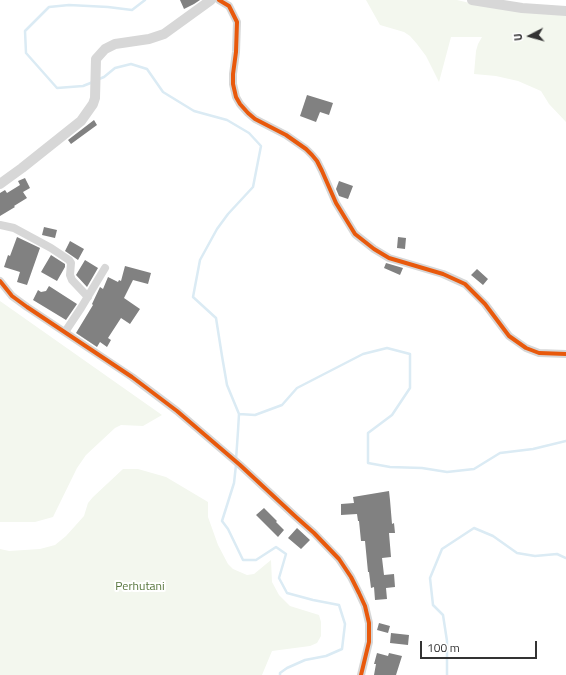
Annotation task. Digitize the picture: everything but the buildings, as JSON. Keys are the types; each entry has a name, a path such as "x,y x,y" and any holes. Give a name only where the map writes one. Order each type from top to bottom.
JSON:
{"street":[{"path":"0,184 81,121 93,104 95,98 96,59 105,49 115,44 149,39 164,34 211,0"},
{"path":"220,0 229,6 237,22 233,84 236,97 240,104 255,119 286,135 306,149 317,161 336,203 355,234 374,249 389,258 443,274 465,284 485,304 509,336 526,348 539,353 566,354"},
{"path":"474,0 522,8 566,11"},
{"path":"0,225 14,228 51,248 69,260 71,263 70,275 72,280 88,296"},
{"path":"65,332 105,268"},
{"path":"0,281 12,296 132,377 177,411 240,465 314,533 339,559 351,577 365,606 369,623 369,642 360,675"}],"green space":[{"path":"366,0 457,0 474,4 566,14 566,122 549,104 541,91 518,81 496,76 474,74 476,51 482,37 451,37 439,82 426,56 410,36 404,32 380,25"},
{"path":"0,301 162,415 143,426 121,425 115,428 86,455 77,468 53,517 35,522 0,522"},
{"name":"Perhutani","path":"123,469 138,469 166,477 208,502 208,517 218,545 228,564 233,569 247,575 254,574 271,560 272,582 279,595 290,606 319,615 321,622 321,636 317,643 310,646 272,651 262,675 0,675 0,549 9,551 40,549 55,545 66,536 84,516 88,503 93,497"}],"waterway":[{"path":"93,82 83,86 57,88 26,53 25,31 49,7 69,5 132,10 145,0"},
{"path":"99,79 115,68 131,64 147,69 163,92 194,111 227,120 249,133 261,146 253,187 228,214 217,229 200,260 193,297 216,318 227,385 239,414 236,460"},
{"path":"239,414 255,415 282,405 297,388 363,354 387,348 410,354 410,388 392,415 368,433 368,463 390,467 422,468 447,472 474,469 500,453 533,449 566,441"},
{"path":"236,465 234,483 222,521 228,529 243,560 256,560 276,547 286,554 279,578 287,593 339,605 345,624 342,649 326,656 305,660 287,668 280,673 280,675"},
{"path":"447,675 447,641 443,615 433,605 430,578 442,549 474,528 493,536 517,553 535,556 557,554 566,558"}],"cycle path":[{"path":"219,0 229,6 237,22 233,84 236,97 240,104 255,119 286,135 312,155 317,161 336,203 355,234 374,249 389,258 443,274 465,284 485,304 509,336 526,348 539,353 566,354"},
{"path":"0,281 12,296 132,377 177,411 240,465 314,533 339,559 351,577 359,593 365,606 369,623 369,642 361,675"}]}
